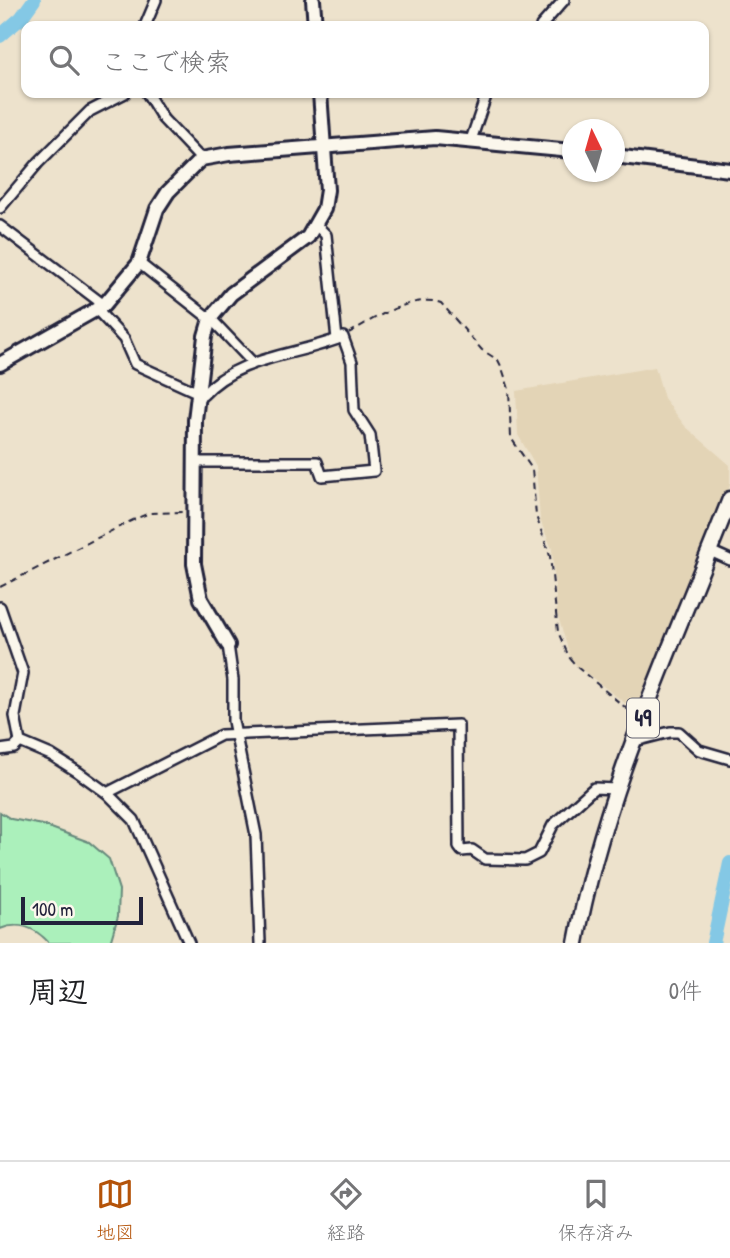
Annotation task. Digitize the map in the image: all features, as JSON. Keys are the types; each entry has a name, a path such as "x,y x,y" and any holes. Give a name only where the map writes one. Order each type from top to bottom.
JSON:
{"main road":[{"name":"49","path":"576,943 591,869 616,789 730,499"}],"street":[{"path":"147,21 156,0"},
{"path":"313,0 315,21"},
{"path":"545,21 564,0"},
{"path":"0,208 47,153 90,111 115,98"},
{"path":"150,98 163,119 201,159"},
{"path":"260,943 256,835 235,733 233,680 228,645 195,582 198,393 205,336 210,319 230,295 291,251 316,225 324,209 327,190 320,98"},
{"path":"471,140 485,98"},
{"path":"0,364 101,308 139,263 157,209 168,192 201,159 229,154 435,138 562,149"},
{"path":"625,157 730,170"},
{"path":"195,462 317,462 322,476 374,471 370,435 354,410 352,362 340,338 326,235 316,225"},
{"path":"0,226 101,308 124,339 135,364 203,395 217,379 252,362 287,355 340,338"},
{"path":"139,263 210,319 252,362"},
{"path":"710,551 730,561"},
{"path":"0,607 23,673 15,716 15,730 20,742 51,755 107,793 134,820 188,943"},
{"path":"107,793 221,735 458,725 459,847 462,851 472,850 485,859 525,860 539,853 553,825 594,788 603,786 616,789"},
{"path":"635,741 679,732 699,750 730,759"},
{"path":"0,750 14,748 20,742"}],"path":[{"path":"340,338 393,307 434,300 441,303 482,350 498,360 509,388 511,438 532,468 536,516 550,556 558,632 577,667 642,720"},
{"path":"0,587 137,518 150,513 195,512"}],"shaded area":[{"path":"655,367 664,398 685,426 730,465 730,485 639,714 576,665 570,656 557,613 552,549 540,520 536,466 518,435 516,391"}],"green space":[{"path":"0,812 11,819 43,825 89,842 109,859 119,890 118,916 110,943 49,943 39,933 27,927 0,929"}],"waterway":[{"path":"0,36 21,18 34,0"},
{"path":"713,943 730,863"}]}
